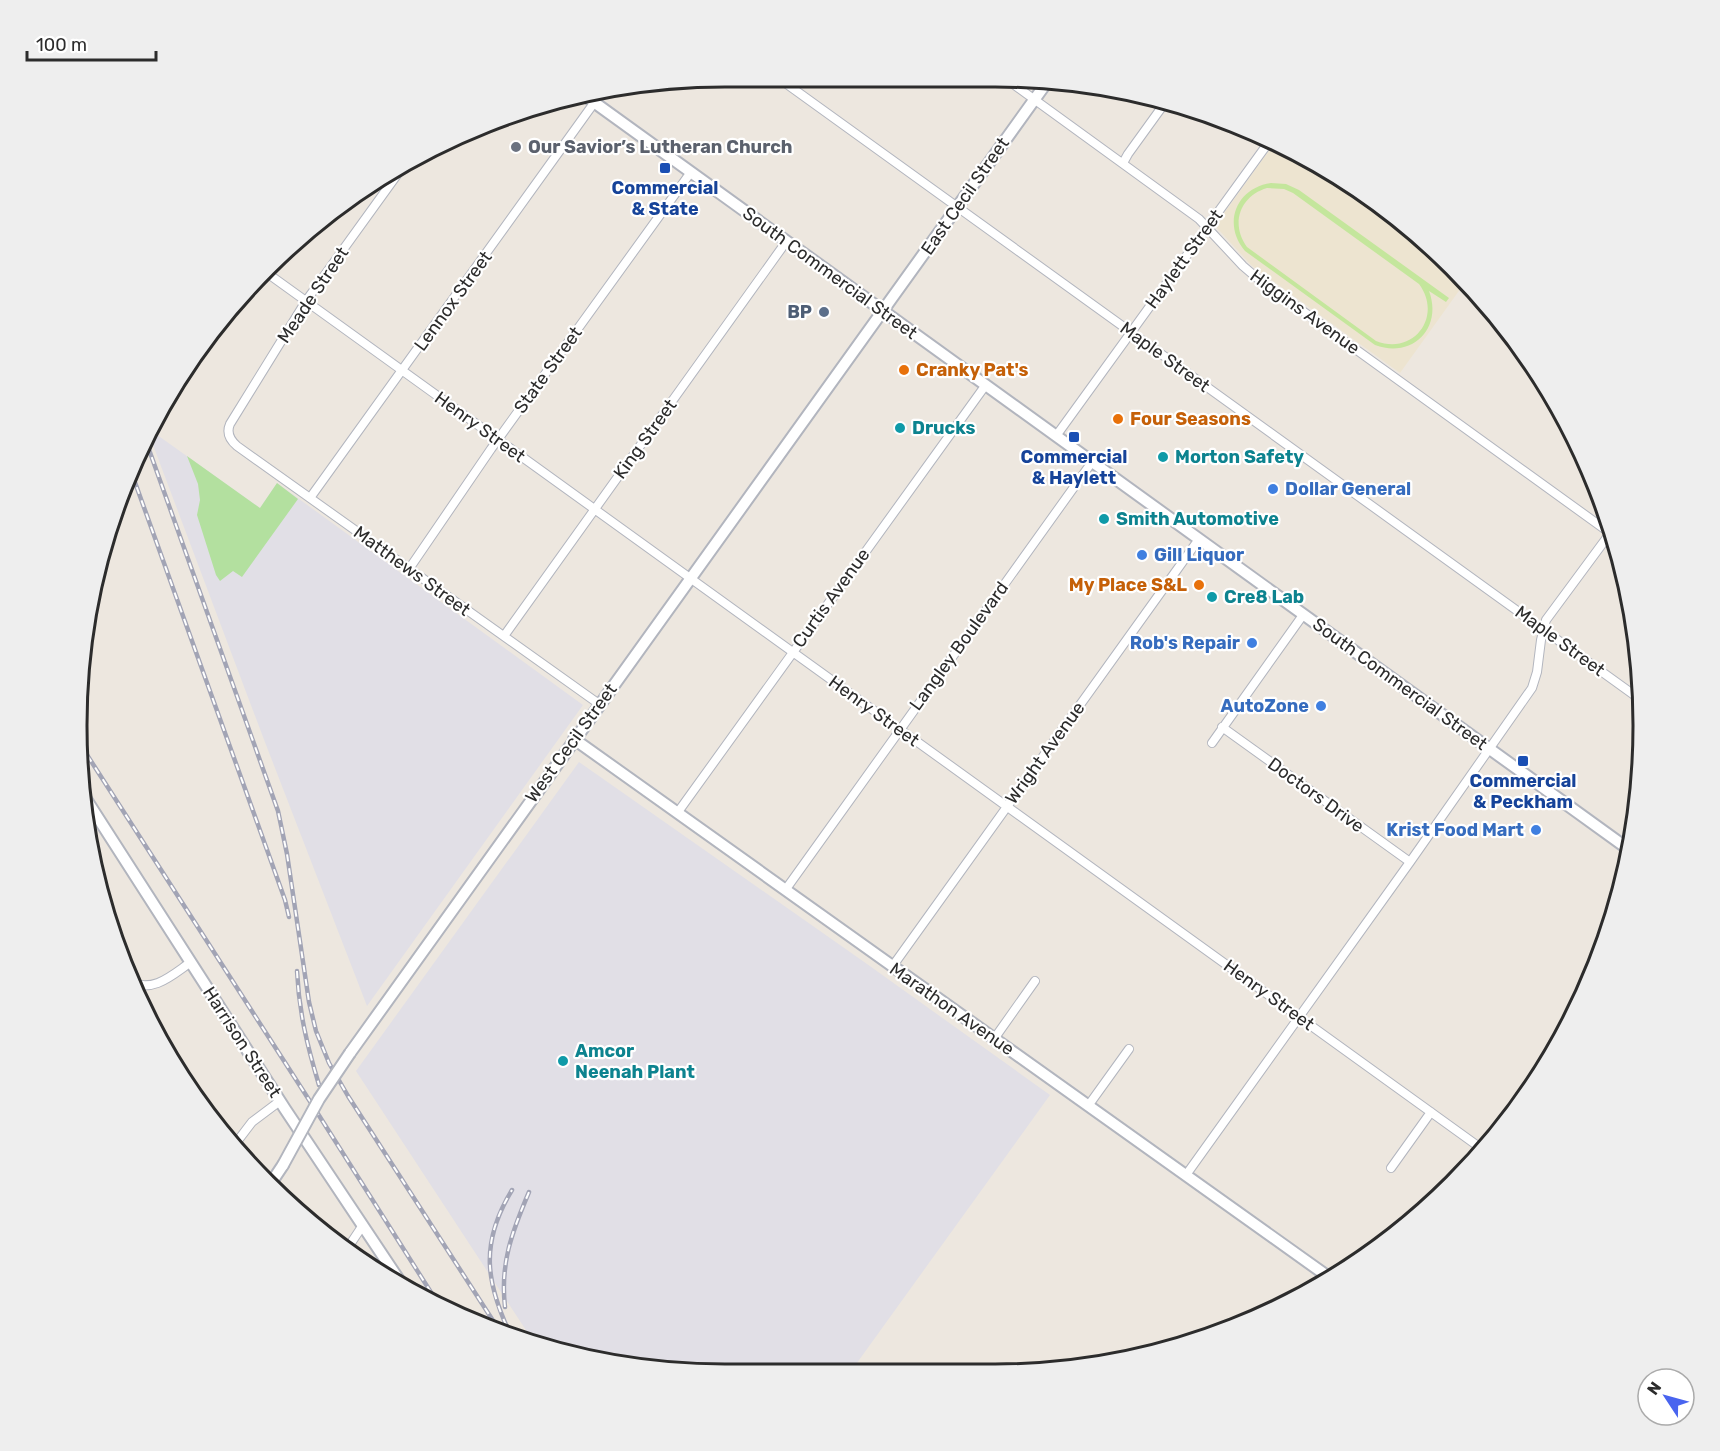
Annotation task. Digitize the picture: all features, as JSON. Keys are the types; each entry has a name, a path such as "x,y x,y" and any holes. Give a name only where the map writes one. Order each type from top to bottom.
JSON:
{"main road":[{"name":"East Cecil Street","path":"883,311 1042,89"},
{"name":"South Commercial Street","path":"594,103 1622,844"},
{"name":"West Cecil Street","path":"275,1178 319,1099 350,1053 883,311"},
{"name":"Marathon Avenue","path":"574,739 1322,1273"},
{"name":"Harrison Street","path":"92,808 280,1101 392,1269"}],"street":[{"name":"Maple Street","path":"791,87 1632,694"},
{"name":"Higgins Avenue","path":"1018,88 1208,226 1243,266 1257,278 1601,525"},
{"name":"Lennox Street","path":"310,498 594,103"},
{"path":"1123,163 1160,109"},
{"name":"Haylett Street","path":"1056,436 1265,148"},
{"name":"State Street","path":"409,569 498,440 691,172"},
{"name":"Meade Street","path":"228,434 230,424 306,301 392,182"},
{"name":"King Street","path":"504,636 786,242"},
{"name":"Henry Street","path":"272,276 1476,1145"},
{"name":"Curtis Avenue","path":"678,812 985,386"},
{"name":"Matthews Street","path":"228,434 237,447 599,704"},
{"name":"Langley Boulevard","path":"786,889 1092,462"},
{"name":"Wright Avenue","path":"892,967 1199,539"},
{"path":"1186,1176 1532,688 1546,620 1605,539"},
{"path":"1212,743 1304,615"},
{"name":"Doctors Drive","path":"1222,727 1410,862"},
{"path":"143,986 156,984 191,962"},
{"path":"994,1039 1035,981"},
{"path":"1088,1106 1129,1049"},
{"path":"239,1139 252,1122 280,1101"},
{"path":"1391,1168 1431,1112"},
{"path":"352,1242 363,1225"}],"shaded area":[{"path":"1270,150 1314,173 1383,219 1415,245 1460,289 1400,373 1251,265 1217,228 1217,223"},
{"path":"157,435 260,508 277,483 583,705 367,1006 153,444"},
{"path":"579,762 1050,1095 856,1364 684,1363 601,1352 527,1332 356,1071"}],"green space":[{"path":"1271,183 1286,184 1299,190 1449,298 1446,302 1429,291 1432,317 1421,337 1401,348 1375,345 1245,251 1234,230 1236,209 1249,192","holes":["1267,188 1284,189 1293,193 1419,284 1426,296 1428,309 1421,330 1413,338 1402,343 1390,344 1376,341 1247,247 1239,229 1244,204 1250,197"]},
{"path":"187,456 260,508 277,483 298,499 242,577 233,571 220,581 216,575 197,515 200,500 198,484"}],"railway":[{"path":"149,451 278,811 287,854 309,1002 316,1031 329,1063 348,1096 492,1319"},
{"path":"135,483 285,900 289,917"},
{"path":"88,756 430,1291"},
{"path":"297,971 304,1028 319,1085"},
{"path":"506,1325 496,1300 490,1264 494,1228 512,1190"},
{"path":"505,1307 506,1262 517,1221 529,1192"}],"place":[{"name":"Our Savior’s Lutheran Church","path":"516,147"},
{"name":"Commercial & State","path":"665,168"},
{"name":"BP","path":"824,312"},
{"name":"Cranky Pat's","path":"904,370"},
{"name":"Four Seasons","path":"1118,419"},
{"name":"Drucks","path":"900,428"},
{"name":"Commercial & Haylett","path":"1074,437"},
{"name":"Morton Safety","path":"1163,457"},
{"name":"Dollar General","path":"1273,489"},
{"name":"Smith Automotive","path":"1104,519"},
{"name":"Gill Liquor","path":"1142,555"},
{"name":"My Place S&L","path":"1199,585"},
{"name":"Cre8 Lab","path":"1212,597"},
{"name":"Rob's Repair","path":"1252,643"},
{"name":"AutoZone","path":"1321,706"},
{"name":"Commercial & Peckham","path":"1523,761"},
{"name":"Krist Food Mart","path":"1536,830"},
{"name":"Amcor Neenah Plant","path":"563,1061"}]}
